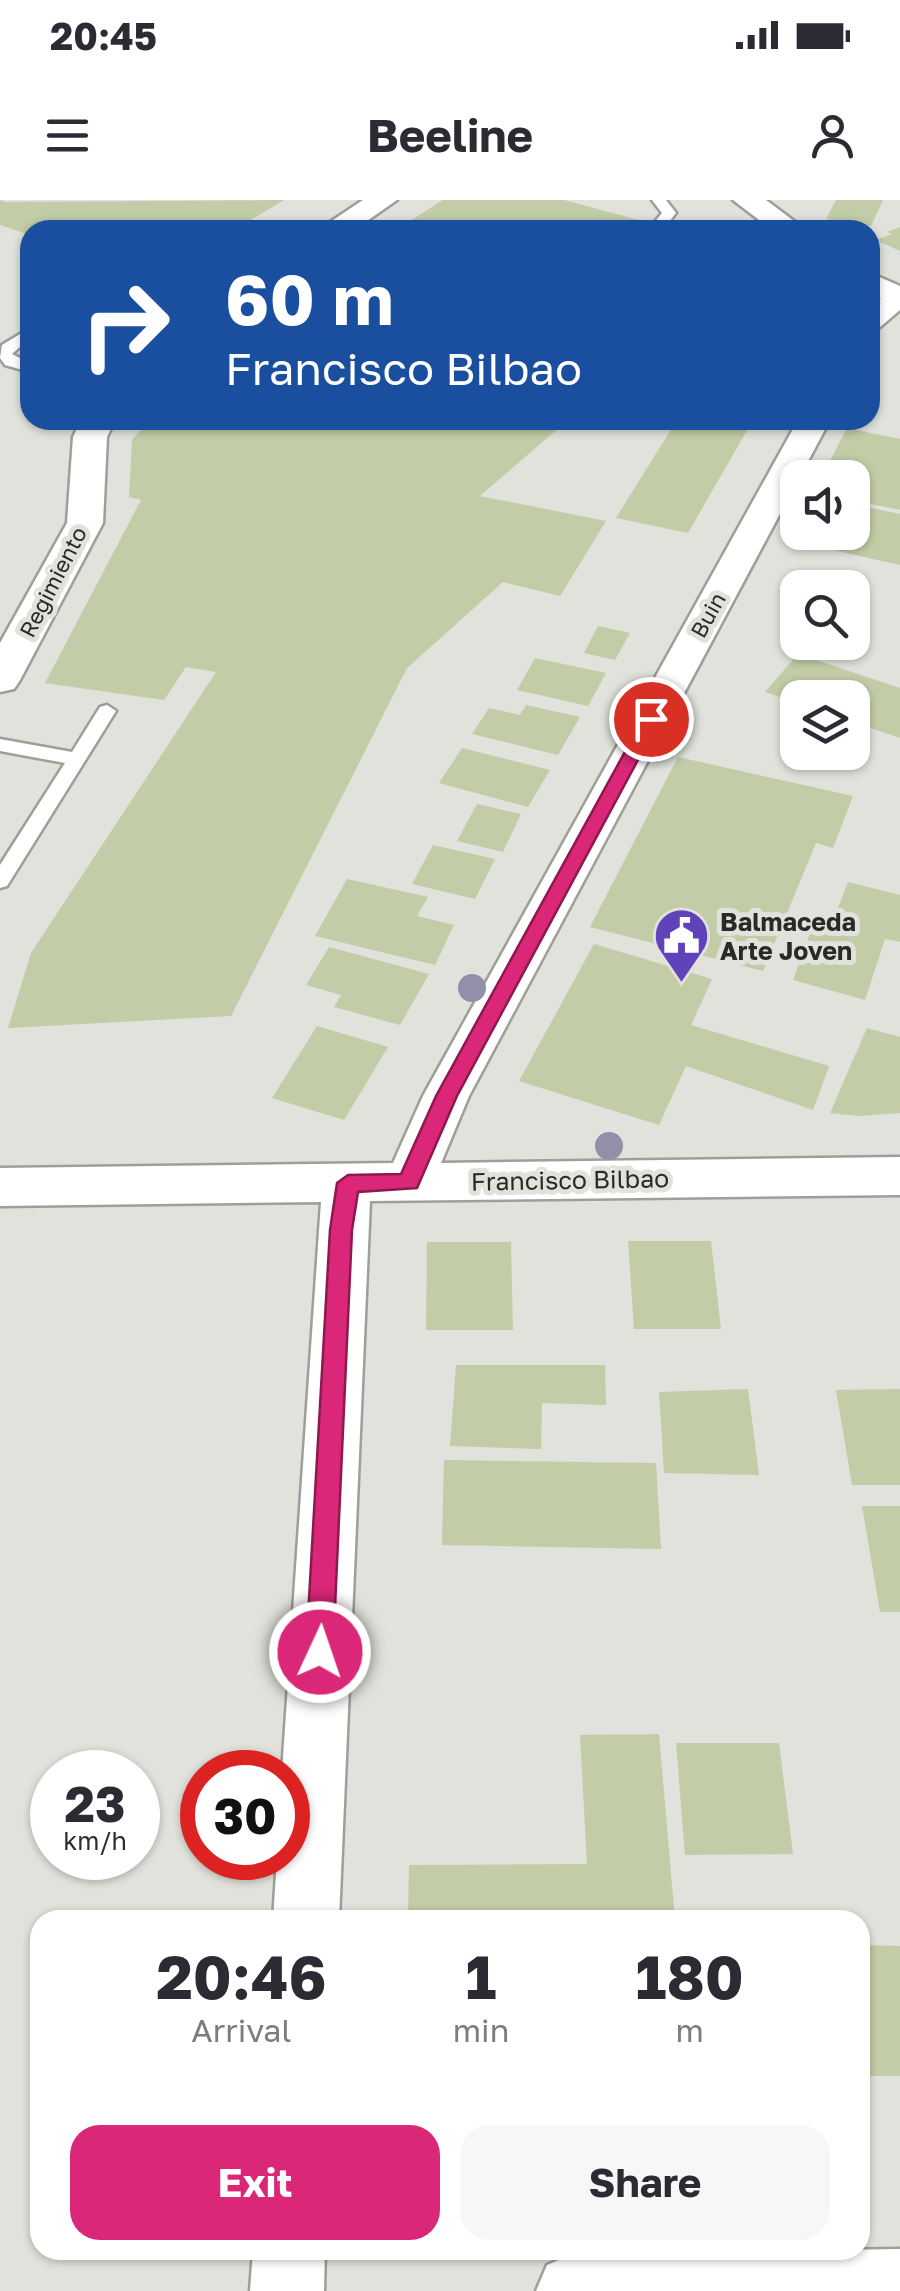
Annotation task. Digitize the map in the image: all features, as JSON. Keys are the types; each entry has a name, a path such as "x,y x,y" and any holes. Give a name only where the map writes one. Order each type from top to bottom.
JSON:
{"main road":[{"path":"349,220 382,200"},
{"path":"747,200 776,220"},
{"name":"Regimiento","path":"0,680 13,635 85,523 93,430"}],"street":[{"name":"Buin","path":"409,1182 446,1096 809,430"},
{"name":"Francisco Bilbao","path":"0,1187 900,1176"},
{"path":"307,1910 341,1230 348,1183"},
{"path":"287,2291 289,2260"},
{"path":"572,2291 900,2286"}],"lane":[{"path":"20,338 9,345 5,354 10,362 20,365"},
{"path":"0,882 107,711"},
{"path":"0,745 77,759"}],"building":[{"path":"0,200 284,200 251,220 20,220 20,232 0,225"},
{"path":"443,200 564,200 638,220 412,220"},
{"path":"836,200 883,200 874,220 826,219"},
{"path":"900,227 900,251 880,242 892,234 887,232"},
{"path":"140,430 556,430 480,496 606,521 560,596 503,582 407,668 231,1016 8,1028 31,953 216,672 186,667 164,700 45,683 141,500 129,497 132,440"},
{"path":"671,430 747,430 688,533 616,518"},
{"path":"846,430 900,439 900,510 870,504 870,460 830,460"},
{"path":"870,508 900,514 900,565 833,550 870,550"},
{"path":"598,626 630,633 615,660 584,653"},
{"path":"535,658 606,673 588,706 517,690"},
{"path":"793,660 816,660 900,688 900,738 870,728 870,680 780,680 780,697 765,692"},
{"path":"526,705 580,717 558,755 472,734 489,708 520,715"},
{"path":"462,748 550,770 528,807 439,783"},
{"path":"678,757 853,796 833,848 816,843 763,971 590,927"},
{"path":"477,804 521,814 503,852 457,841"},
{"path":"433,845 495,859 475,899 412,884"},
{"path":"347,879 428,897 417,916 454,925 435,965 315,936"},
{"path":"848,882 900,895 900,942 885,939 865,1000 793,980 814,922 831,926"},
{"path":"594,944 712,979 691,1025 829,1066 813,1110 686,1066 659,1125 519,1081"},
{"path":"329,947 429,974 400,1025 334,1007 341,995 306,985"},
{"path":"317,1026 388,1047 344,1120 272,1098"},
{"path":"867,1028 900,1037 900,1113 830,1113"},
{"path":"628,1241 711,1241 721,1329 634,1329"},
{"path":"427,1242 511,1242 513,1330 426,1330"},
{"path":"456,1365 605,1365 606,1405 542,1403 541,1449 450,1446"},
{"path":"748,1389 759,1475 664,1473 659,1392"},
{"path":"900,1389 900,1485 852,1485 836,1390"},
{"path":"444,1460 656,1463 661,1549 442,1545"},
{"path":"862,1506 900,1506 900,1612 880,1612"},
{"path":"659,1734 674,1910 408,1910 409,1865 587,1864 580,1735"},
{"path":"676,1743 779,1743 793,1854 685,1855"},
{"path":"870,1945 900,1946 900,2076 870,2076"}],"place":[{"name":"Balmaceda Arte Joven","path":"681,985"}],"route":[{"path":"320,1652 341,1230 348,1183 409,1182 446,1096 651,719"}]}
